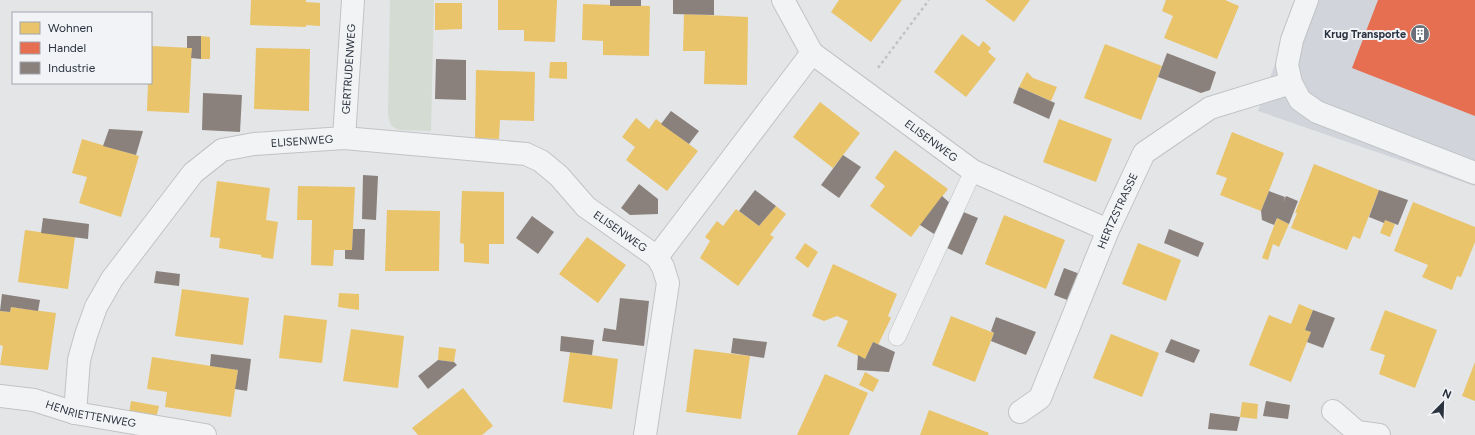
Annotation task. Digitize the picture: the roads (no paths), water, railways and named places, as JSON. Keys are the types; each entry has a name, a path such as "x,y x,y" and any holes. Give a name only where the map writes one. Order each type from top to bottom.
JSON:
{"street":[{"name":"GERTRUDENWEG","path":"344,138 353,0"},
{"name":"ELISENWEG","path":"782,0 812,53 973,171 1108,230"},
{"path":"1307,0 1292,40 1287,65 1291,83 1300,100 1317,112 1475,173"},
{"name":"ELISENWEG","path":"657,257 812,53"},
{"name":"HERTZSTRASSE","path":"1020,412 1040,398 1108,230 1144,153 1210,108 1291,83"},
{"name":"ELISENWEG","path":"75,413 79,360 96,307 112,279 193,173 222,150 254,144 344,138 526,154 541,161 559,176 586,207 657,257 663,267 668,283 645,435"},
{"name":"HENRIETTENWEG","path":"0,396 34,400 75,413 205,435"},
{"path":"1333,411 1357,432 1379,435"}],"lane":[{"path":"897,337 973,171"}],"place":[{"name":"Krug Transporte","path":"1420,34"}]}
